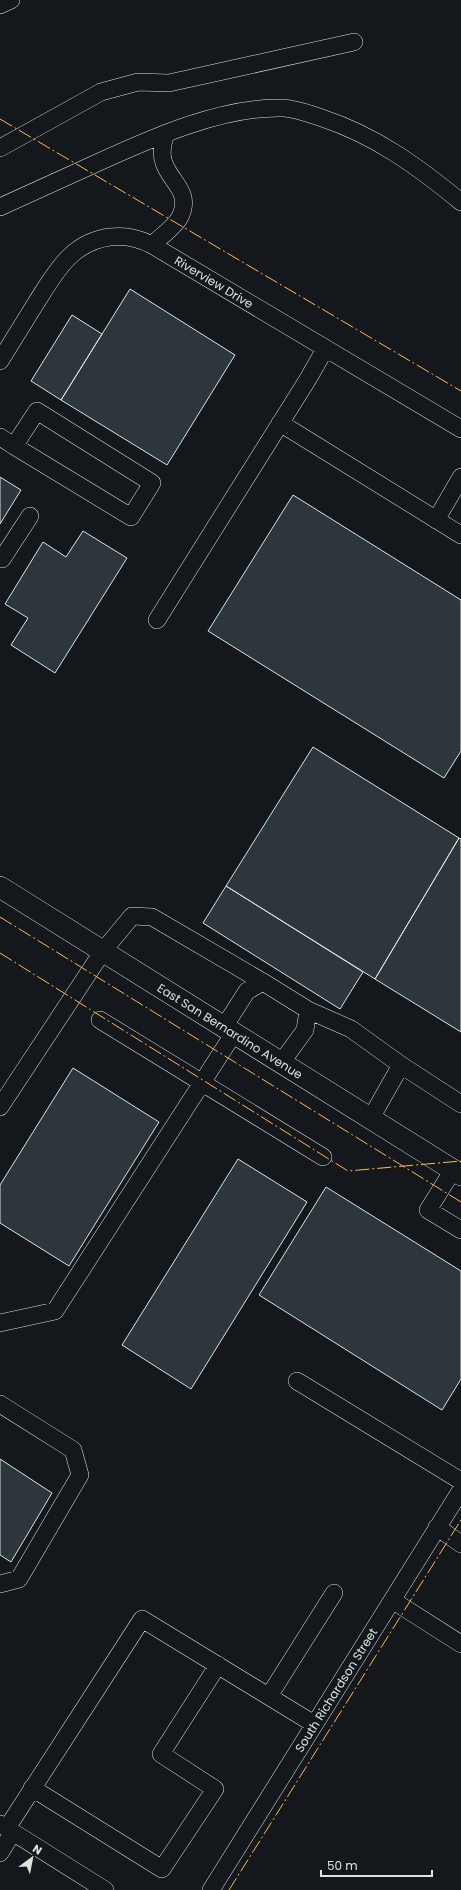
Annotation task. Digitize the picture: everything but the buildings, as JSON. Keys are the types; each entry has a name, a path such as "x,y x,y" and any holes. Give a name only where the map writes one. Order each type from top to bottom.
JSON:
{"main road":[{"name":"East San Bernardino Avenue","path":"0,887 457,1172"}],"street":[{"path":"0,5 11,0"},
{"path":"0,148 100,92 138,82 169,83 354,42"},
{"path":"0,207 139,143 166,133 214,117 233,113 284,108 303,112 358,131 393,150 461,202"},
{"path":"152,245 176,222 182,209 184,199 181,188 164,164 162,155 166,133"},
{"name":"Riverview Drive","path":"0,361 54,275 70,254 93,240 119,236 132,237 152,245 461,429"},
{"path":"157,620 280,424 325,348"},
{"path":"37,411 152,483 131,517 7,441 37,411"},
{"path":"280,424 461,535"},
{"path":"436,520 461,477"},
{"path":"1,560 30,516"},
{"path":"0,1107 103,951 132,916 152,916 308,1010 351,1029 401,1065 461,1104"},
{"path":"0,1323 55,1311 202,1083 247,991 263,982"},
{"path":"281,1063 305,1030 308,1010"},
{"path":"100,1020 323,1157"},
{"path":"371,1118 401,1065"},
{"path":"457,1172 428,1210 461,1230"},
{"path":"297,1382 461,1481"},
{"path":"0,1404 73,1450 80,1475 18,1579 0,1584"},
{"name":"South Richardson Street","path":"211,1890 461,1490"},
{"path":"437,1527 461,1544"},
{"path":"269,1696 334,1594"},
{"path":"392,1600 461,1644"},
{"path":"0,1853 7,1828 142,1619 314,1724"},
{"path":"32,1788 162,1869 215,1789 161,1754 218,1665"},
{"path":"7,1828 105,1890"}],"power":[{"path":"0,119 461,391"},
{"path":"0,917 461,1202"},
{"path":"0,953 348,1171 461,1161"},
{"path":"229,1890 461,1520"}]}
